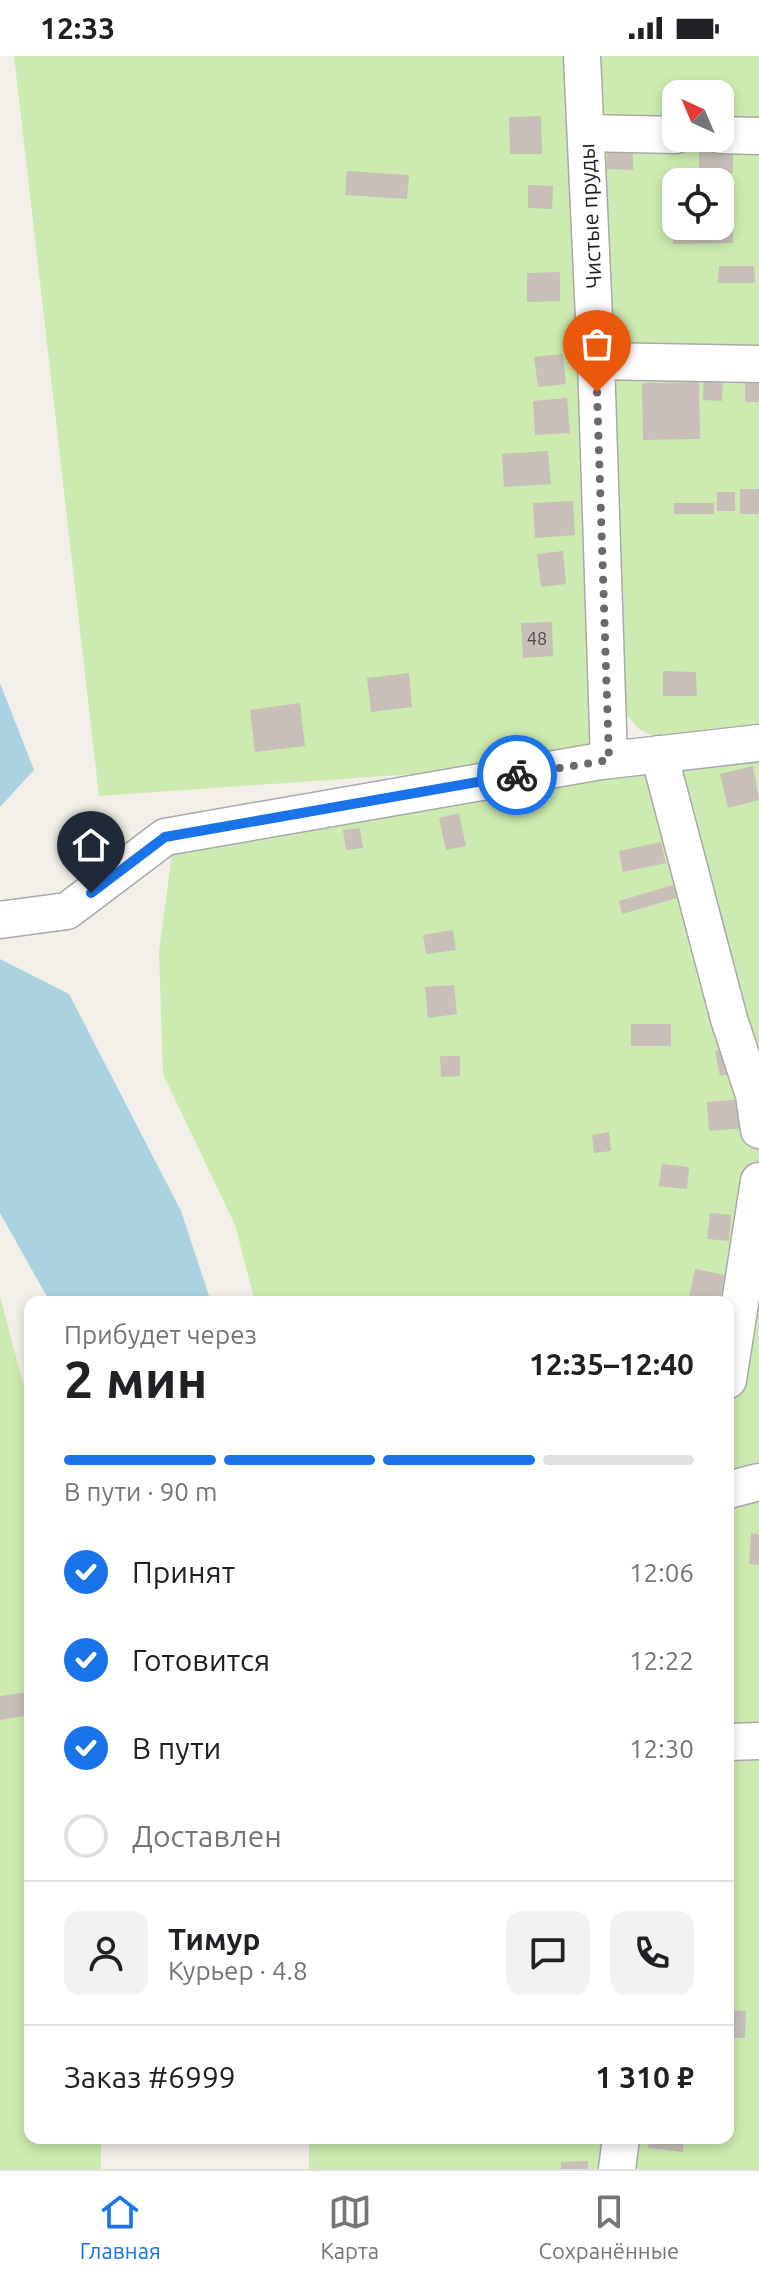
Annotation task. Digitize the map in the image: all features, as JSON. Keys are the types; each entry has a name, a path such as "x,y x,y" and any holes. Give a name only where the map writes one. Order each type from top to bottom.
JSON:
{"street":[{"name":"Чистые пруды","path":"582,56 609,760"},
{"path":"586,133 662,135"},
{"path":"734,135 759,136"},
{"path":"596,361 759,364"},
{"path":"0,920 67,911 165,837 609,760 759,743"},
{"path":"659,754 729,1019 754,1095 759,1130"},
{"path":"734,1341 759,1181"},
{"path":"734,1488 759,1482"},
{"path":"734,1742 759,1741"},
{"path":"617,2169 620,2144"}],"green space":[{"path":"14,56 581,56 601,761 99,796"},
{"path":"591,56 759,56 759,128 734,128 734,80 662,80 662,127 602,126"},
{"path":"601,143 662,144 662,152 734,152 734,146 759,146 759,353 604,344"},
{"path":"619,371 759,373 759,728 657,738 639,729 627,715 605,386"},
{"path":"759,753 759,2169 309,2169 309,2144 734,2144 734,1296 253,1296 235,1225 163,1074 159,952 173,845"},
{"path":"0,1296 24,1387 24,2144 101,2144 101,2169 0,2169"}],"water":[{"path":"0,683 34,770 0,807"},
{"path":"0,959 69,994 181,1211 209,1296 47,1296 0,1213"}],"building":[{"path":"541,116 542,154 510,154 509,117"},
{"path":"607,147 633,147 633,170 607,169"},
{"path":"699,152 733,152 733,168 699,168"},
{"path":"347,171 409,175 407,199 345,195"},
{"path":"528,185 553,186 552,209 528,208"},
{"path":"673,240 733,240 733,243 673,244"},
{"path":"719,266 754,266 755,283 718,283"},
{"path":"560,272 560,301 527,302 527,273"},
{"path":"563,354 566,384 538,387 534,357"},
{"path":"704,373 723,374 722,401 703,400"},
{"path":"745,381 759,381 759,402 745,402"},
{"path":"699,382 700,439 643,440 642,383"},
{"path":"567,398 570,433 535,435 533,401"},
{"path":"548,451 551,484 504,487 502,454"},
{"path":"740,489 759,489 759,514 740,514"},
{"path":"717,492 735,492 735,511 717,511"},
{"path":"573,501 575,535 535,538 533,503"},
{"path":"674,503 714,503 714,514 674,514"},
{"path":"563,551 566,584 541,587 537,554"},
{"path":"552,622 553,656 523,658 521,623"},
{"path":"663,671 696,672 697,696 663,696"},
{"path":"409,673 412,707 371,712 367,678"},
{"path":"300,703 305,746 255,752 250,710"},
{"path":"753,766 759,800 728,808 720,774"},
{"path":"459,813 466,846 446,850 439,818"},
{"path":"360,828 363,848 346,850 343,830"},
{"path":"661,842 666,863 623,872 619,851"},
{"path":"673,885 677,898 622,914 619,901"},
{"path":"453,930 456,950 426,954 423,935"},
{"path":"454,985 457,1014 428,1018 425,987"},
{"path":"631,1024 671,1024 671,1046 631,1046"},
{"path":"731,1048 736,1073 720,1076 715,1051"},
{"path":"440,1056 460,1056 460,1076 441,1077"},
{"path":"742,1099 744,1128 709,1131 707,1102"},
{"path":"609,1132 611,1151 594,1153 592,1135"},
{"path":"662,1164 689,1167 687,1189 659,1186"},
{"path":"710,1213 731,1215 729,1241 707,1239"},
{"path":"695,1269 725,1275 721,1296 689,1296"},
{"path":"751,1533 759,1534 759,1565 749,1564"},
{"path":"24,1693 24,1716 0,1720 0,1696"},
{"path":"734,2010 746,2011 745,2038 734,2038"},
{"path":"648,2144 684,2144 683,2152 648,2148"},
{"path":"588,2161 588,2169 561,2169 561,2162"}],"way so far":[{"path":"517,775 609,760 597,392"}],"route":[{"path":"91,893 165,837 517,775"}]}
